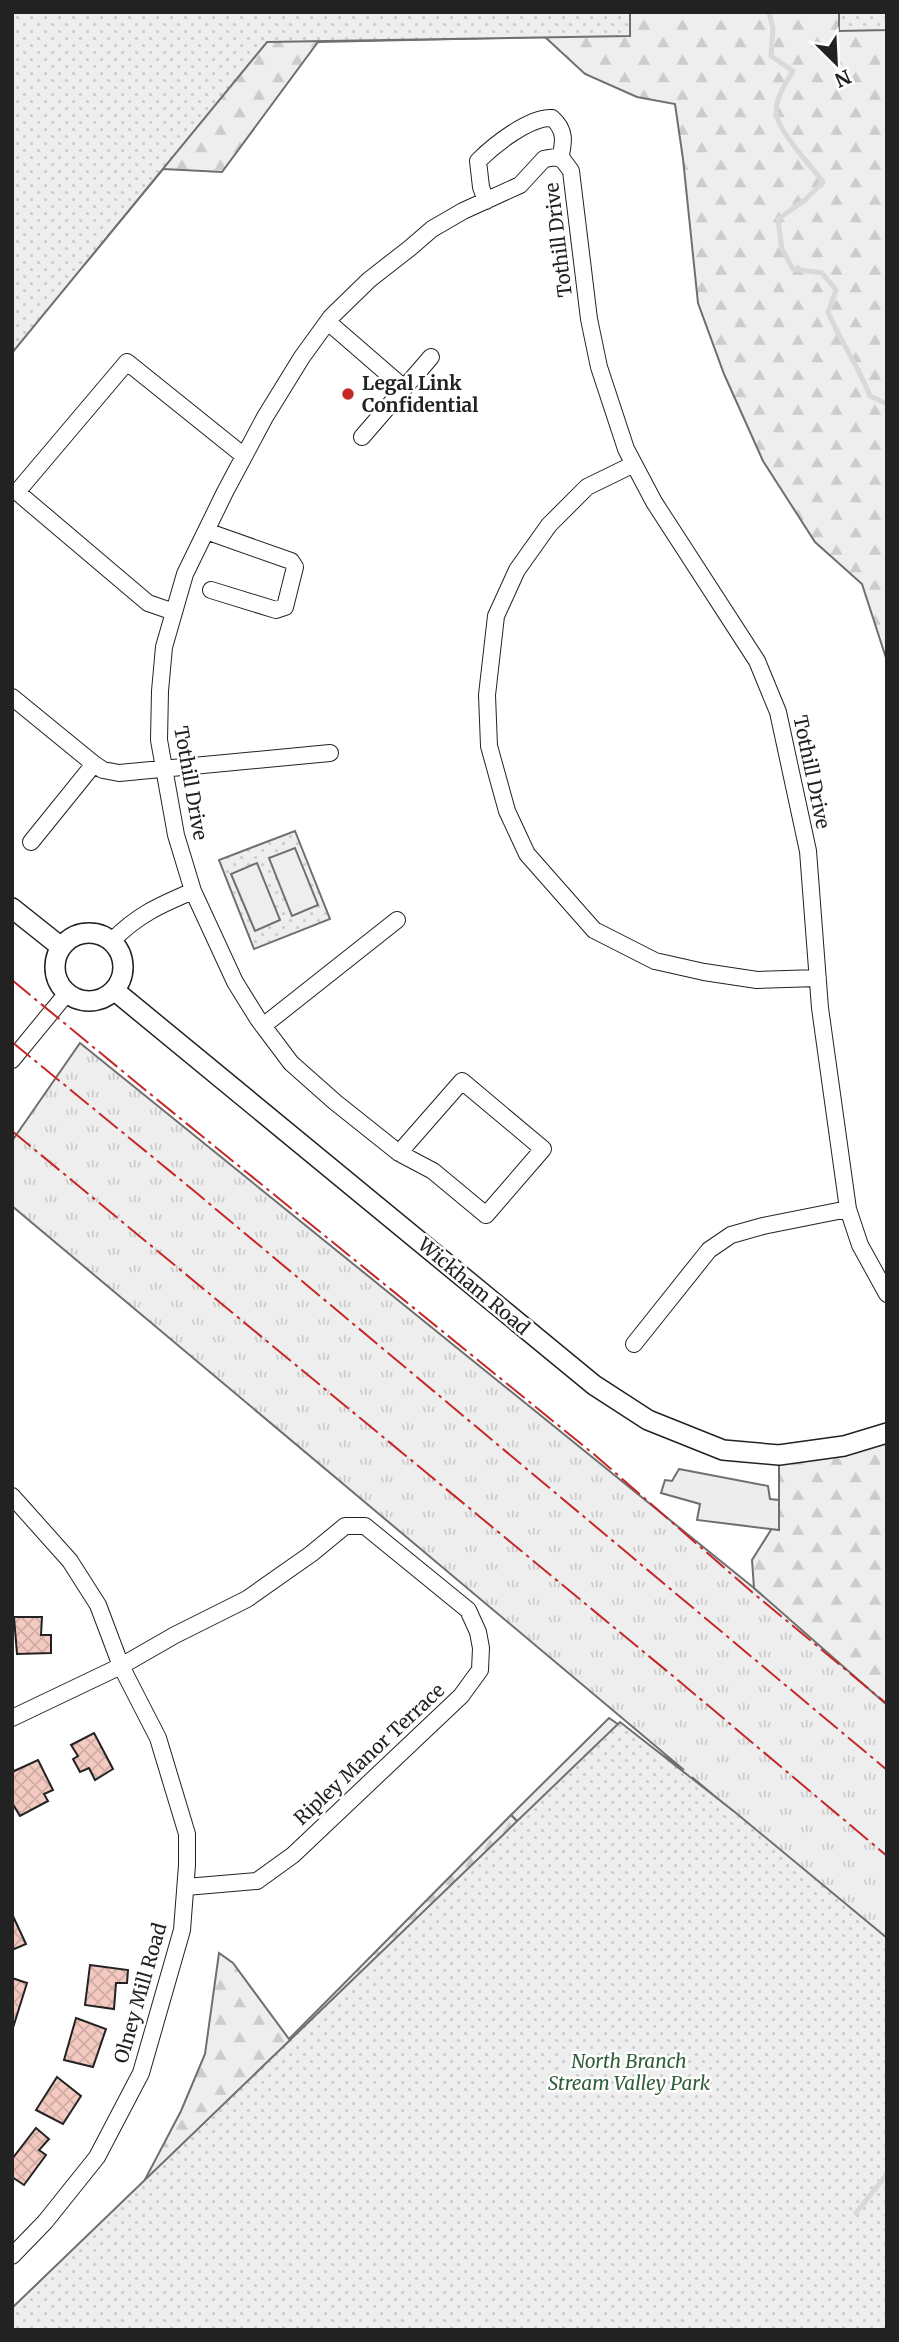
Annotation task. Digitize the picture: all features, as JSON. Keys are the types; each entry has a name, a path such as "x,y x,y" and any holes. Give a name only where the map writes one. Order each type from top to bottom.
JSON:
{"street":[{"path":"486,201 481,187 478,160 514,132 541,118 552,118 563,131 564,144 560,159"},
{"name":"Tothill Drive","path":"399,1153 462,1081 543,1149 486,1215 433,1171 399,1153 335,1102 291,1063 263,1026 235,982 193,891 176,835 159,740 164,647 185,574 206,531 265,417 302,356 328,322 369,280 432,229 520,186 544,159 556,157 571,171 589,319 599,367 618,428 634,464 674,535 757,661 778,712 808,851 820,1008 848,1209 860,1245 887,1294"},
{"path":"328,322 403,387"},
{"path":"362,437 430,357"},
{"path":"174,612 148,603 15,495 127,362 244,456"},
{"path":"634,464 587,487 549,525 517,570 496,616 487,695 489,747 507,811 527,854 594,930 655,961 704,972 757,980 818,978"},
{"path":"206,531 291,561 295,567 285,607 276,610 211,590"},
{"path":"12,697 94,764 103,770 119,773 330,753"},
{"path":"32,842 94,764"},
{"path":"112,942 133,921 152,908 193,891"},
{"path":"12,908 61,947"},
{"path":"263,1026 397,920"},
{"path":"80,934 102,935 112,942 123,960 120,981 114,990 104,998 91,1001 67,993 59,983 55,971 56,958 61,947 80,934"},
{"name":"Wickham Road","path":"114,990 594,1385 648,1420 723,1450 779,1455 844,1446 887,1433"},
{"path":"12,1060 67,993"},
{"path":"634,1343 709,1250 731,1235 848,1209"},
{"name":"Olney Mill Road","path":"12,1496 70,1561 98,1605 121,1666 158,1738 187,1834 182,1930 141,2073 97,2157 45,2221 12,2256"},
{"name":"Ripley Manor Terrace","path":"12,1718 121,1666 247,1599 345,1526 365,1526 468,1610 478,1632 481,1648 480,1670 461,1696 293,1855 257,1881 186,1887"}],"green space":[{"path":"12,12 887,12 887,661 862,584 815,542 763,461 724,374 698,303 675,104 637,97 585,74 545,37 318,42 222,172 163,169 85,264"},
{"path":"12,12 630,12 630,36 267,42 12,353"},
{"path":"839,12 887,12 887,30 839,31"},
{"path":"295,831 330,919 254,949 219,860"},
{"path":"295,848 318,905 292,916 269,858"},
{"path":"257,863 280,920 255,931 231,874"},
{"path":"80,1043 754,1588 887,1701 887,1940 693,1778 662,1874 547,1851 511,1815 609,1718 684,1770 12,1206 12,1141"},
{"path":"887,1433 887,1705 754,1588 752,1560 779,1517 779,1455"},
{"name":"North Branch Stream Valley Park","path":"620,1722 736,1813 887,1938 887,2330 12,2330 12,2308"},
{"path":"511,1815 547,1852 14,2330 139,2191 181,2111 205,2054 219,1953 233,1963 289,2039"}],"shaded area":[{"path":"679,1469 768,1486 770,1499 779,1500 779,1530 697,1520 700,1504 661,1493 665,1480 672,1481"}],"building":[{"path":"14,1617 42,1617 41,1635 51,1635 51,1653 17,1654"},
{"path":"94,1733 113,1769 95,1780 89,1768 80,1772 73,1759 78,1756 71,1745"},
{"path":"38,1760 53,1790 44,1794 48,1801 20,1816 12,1803 12,1772"},
{"path":"12,1914 26,1944 12,1950"},
{"path":"90,1965 128,1970 127,1983 116,1983 114,2009 85,2005"},
{"path":"12,1978 27,1983 12,2031"},
{"path":"76,2018 106,2029 93,2067 64,2060"},
{"path":"57,2077 81,2096 63,2124 36,2110"},
{"path":"36,2128 49,2139 39,2150 46,2155 24,2185 12,2177 12,2159"}],"waterway":[{"path":"769,12 773,29 771,56 793,71 778,101 778,119 788,138 823,182 805,200 778,219 782,249 793,269 822,273 836,290 828,312 870,396 887,404"},
{"path":"856,2213 887,2174"}],"power":[{"path":"12,980 596,1456 752,1592 887,1704"},
{"path":"12,1042 887,1770"},
{"path":"12,1131 887,1856"}],"place":[{"name":"Legal Link Confidential","path":"348,394"}]}
